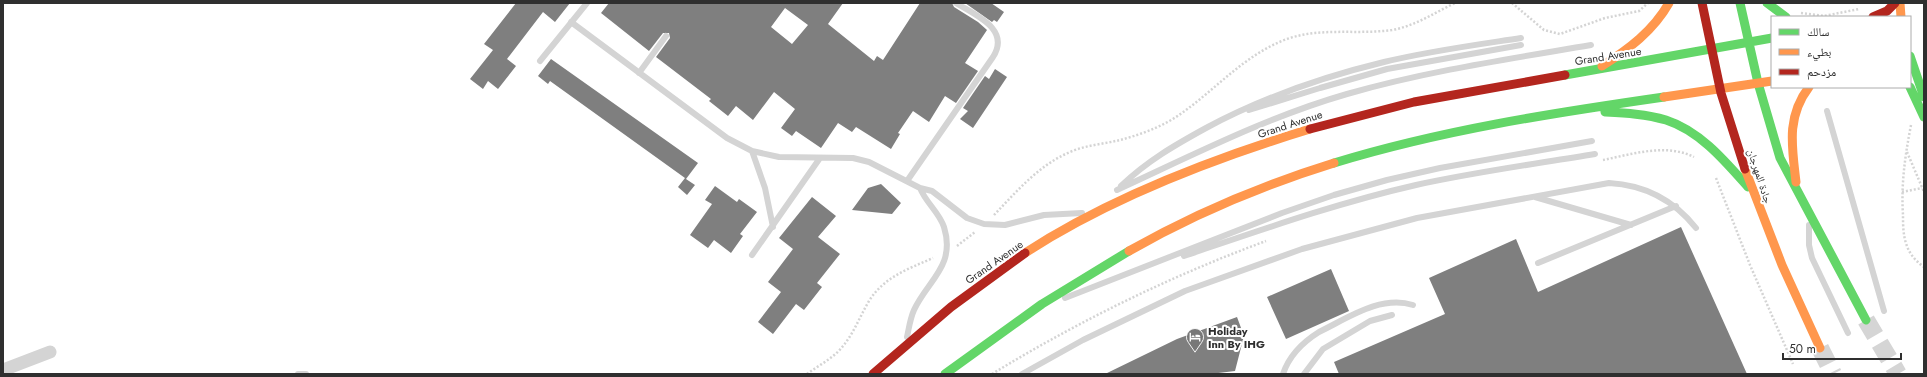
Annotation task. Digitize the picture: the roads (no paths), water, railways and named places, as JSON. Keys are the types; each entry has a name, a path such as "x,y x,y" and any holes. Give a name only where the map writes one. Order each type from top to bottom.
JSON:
{"main road":[{"path":"1596,70 1642,38 1660,18 1669,3"},
{"name":"جادة المهرجان","path":"1702,3 1720,88 1751,191 1792,293 1820,348"},
{"path":"1740,3 1758,83 1776,146 1786,170 1866,320"},
{"path":"1767,3 1785,16"},
{"path":"1875,16 1887,11 1895,3"},
{"path":"1900,3 1901,16"},
{"name":"Grand Avenue","path":"873,374 906,344 953,306 996,273 1042,244 1099,212 1224,159 1286,137 1350,118 1414,102 1771,38"},
{"path":"1911,59 1924,97"},
{"path":"945,374 1026,313 1079,279 1168,231 1245,195 1304,173 1365,154 1423,139 1581,109 1771,81"},
{"path":"1796,189 1792,123 1797,104 1808,88"},
{"path":"1911,88 1918,100 1924,117"},
{"path":"1581,109 1652,116 1678,124 1707,143 1751,191"}],"street":[{"path":"3,370 18,370 50,352"}],"lane":[{"path":"540,61 587,3"},
{"path":"907,181 993,57 998,46 997,35 991,26 956,3"},
{"path":"571,22 727,138 752,150 779,157 861,159 877,165 920,188 932,191 964,216 984,224 1004,225 1049,214 1099,212 1138,169 1155,156 1223,119 1286,92 1351,70 1418,54 1521,38"},
{"path":"639,72 666,36"},
{"path":"1223,119 1320,88 1387,69 1522,45"},
{"path":"1118,190 1268,122 1345,95 1425,74 1591,45"},
{"path":"1827,111 1884,312"},
{"path":"1026,313 1282,213 1334,195 1387,180 1440,168 1592,141"},
{"path":"752,150 765,188 773,227"},
{"path":"1108,281 1360,199 1458,176 1595,154"},
{"path":"752,255 820,158"},
{"path":"1022,374 1083,340 1185,291 1302,249 1402,221 1475,206 1609,183 1623,184 1651,192 1676,206 1696,228"},
{"path":"906,344 912,315 917,304 940,273 946,253 946,237 941,220 920,188"},
{"path":"1534,197 1631,225"},
{"path":"1538,263 1676,206"},
{"path":"1810,213 1810,252 1848,333"},
{"path":"1283,374 1294,353 1319,332 1383,303 1398,302 1413,305"},
{"path":"1304,374 1323,348 1370,321 1392,315"},
{"path":"298,374 306,374"}],"tunnel":[{"path":"1866,320 1898,374"},
{"path":"1820,348 1833,374"}],"place":[{"name":"Holiday Inn By IHG","path":"1195,352"}]}
